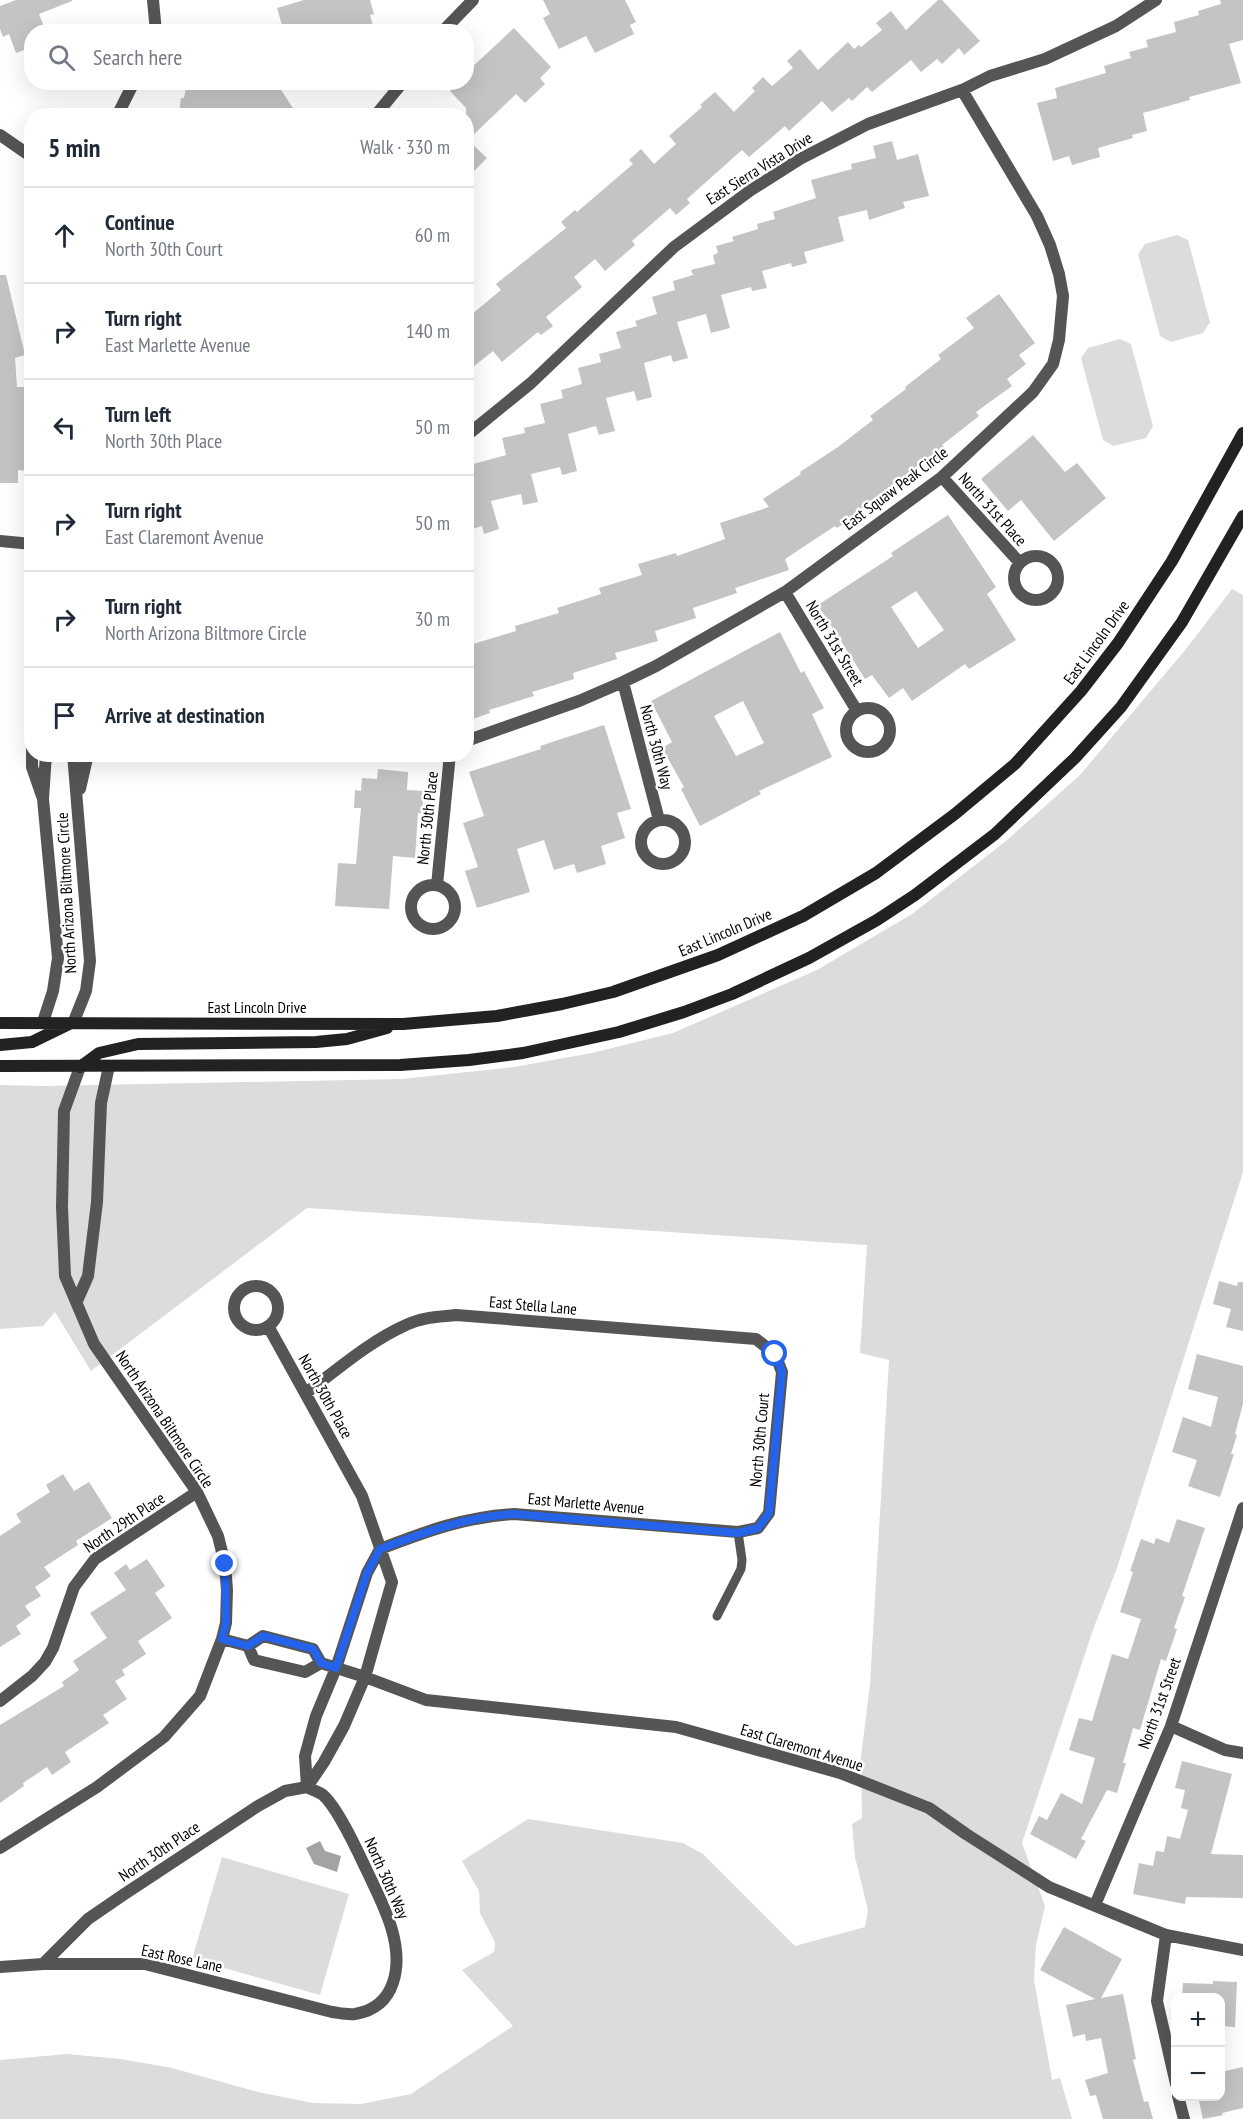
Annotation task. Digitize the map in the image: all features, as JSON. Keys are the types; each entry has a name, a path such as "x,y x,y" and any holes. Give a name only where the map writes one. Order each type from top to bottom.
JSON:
{"main road":[{"name":"East Lincoln Drive","path":"0,1023 74,1021 403,1024 497,1016 613,992 718,955 802,916 876,873 955,814 1015,764 1081,691 1118,643 1172,561 1243,433"},
{"path":"0,1066 400,1065 469,1060 523,1053 599,1036 684,1012 732,994 809,958 877,920 915,895 995,834 1075,758 1121,708 1182,622 1243,516"},
{"path":"0,1045 32,1042 74,1021"},
{"path":"80,1067 99,1053 138,1044 287,1043 346,1040 403,1024"}],"street":[{"path":"153,0 155,24"},
{"path":"450,24 473,0"},
{"name":"East Sierra Vista Drive","path":"474,429 531,383 666,254 704,223 800,159 868,124 962,90 990,76 1045,59 1116,26 1156,0"},
{"path":"121,108 130,90"},
{"path":"382,108 396,90"},
{"name":"East Squaw Peak Circle","path":"474,738 579,701 623,682 656,666 785,591 942,477 1033,392 1053,364 1063,317 1063,296 1050,245 1037,216 962,90"},
{"path":"0,135 24,152"},
{"name":"North 31st Place","path":"942,477 1020,564"},
{"path":"0,541 24,543"},
{"name":"North 31st Street","path":"785,591 857,711"},
{"name":"North 30th Way","path":"623,682 659,820"},
{"name":"North Arizona Biltmore Circle","path":"32,762 43,800"},
{"name":"North Arizona Biltmore Circle","path":"43,1022 53,991 58,958 43,800 45,762"},
{"name":"North Arizona Biltmore Circle","path":"74,762 90,961 86,991 74,1021"},
{"name":"North Arizona Biltmore Circle","path":"78,796 86,762"},
{"name":"North 30th Place","path":"436,885 449,762"},
{"path":"77,1301 88,1276 97,1202 101,1103 109,1066"},
{"name":"North Arizona Biltmore Circle","path":"0,1848 97,1787 164,1737 200,1696 226,1623 225,1564 218,1536 197,1492 94,1344 65,1276 62,1207 64,1111 80,1067"},
{"name":"East Stella Lane","path":"306,1393 372,1344 407,1324 429,1318 456,1315 756,1339 775,1354"},
{"name":"North 30th Place","path":"43,1964 88,1919 105,1907 258,1806 285,1791 307,1787 344,1726 365,1677 392,1582 362,1496 268,1326"},
{"name":"North 30th Court","path":"758,1528 769,1513 782,1372 775,1354"},
{"name":"North 29th Place","path":"0,1701 32,1676 45,1662 53,1648 74,1587 95,1559 197,1492"},
{"name":"North 31st Street","path":"1095,1905 1171,1726 1243,1508"},
{"name":"East Marlette Avenue","path":"380,1549 456,1522 483,1516 514,1514 738,1533 758,1528"},
{"path":"307,1787 305,1756 316,1716 336,1668 367,1573 380,1549"},
{"name":"East Claremont Avenue","path":"222,1639 248,1646 263,1636 313,1649 321,1663 426,1700 676,1727 840,1773 929,1808 1049,1887 1166,1935 1243,1950"},
{"name":"East Claremont Avenue","path":"248,1646 254,1660 280,1667 305,1672 321,1663"},
{"path":"1171,1726 1226,1750 1243,1753"},
{"name":"North 30th Way","path":"307,1787 324,1796 345,1827 381,1901 394,1939 397,1955 395,1980 386,1997 370,2009 353,2014"},
{"path":"1166,1935 1158,2001 1171,2062"},
{"name":"East Rose Lane","path":"0,1968 43,1964 145,1964 332,2012 353,2014"},
{"path":"1179,2101 1184,2119"}],"lane":[{"path":"717,1616 741,1569 738,1533"}],"shaded area":[{"path":"1177,235 1188,240 1210,322 1203,333 1171,342 1160,336 1138,254 1145,244"},
{"path":"1120,339 1131,344 1153,426 1146,438 1113,446 1103,440 1081,358 1088,348"},
{"path":"1232,589 1243,595 1243,1172 1117,1568 1094,1627 1022,1843 1045,1906 1036,1945 1034,1980 1052,2080 1060,2078 1072,2119 0,2119 0,2060 67,2054 121,2059 172,2068 258,2092 313,2103 361,2104 411,2094 513,2026 462,1970 494,1952 495,1942 480,1913 479,1891 462,1861 528,1819 683,1843 703,1854 795,1946 865,1927 868,1910 855,1857 852,1824 862,1818 861,1757 870,1684 889,1360 860,1353 867,1245 307,1208 91,1371 55,1312 43,1326 0,1329 0,1085 402,1079 514,1067 592,1053 673,1033 817,970 912,914 1006,841 1080,775 1186,649"},
{"path":"320,1841 325,1851 341,1856 337,1872 314,1864 306,1848"},
{"path":"222,1857 349,1894 320,1995 192,1959"}],"building":[{"path":"16,0 72,0 39,14 43,24 24,24 24,50 16,53 9,34 3,37 0,29 0,6"},
{"path":"304,0 370,0 374,14 370,15 373,24 282,24 277,8"},
{"path":"543,0 625,0 636,22 630,25 634,34 595,53 586,36 559,49 543,18 550,14"},
{"path":"938,0 942,0 980,41 964,55 959,48 942,64 937,59 921,72 911,60 872,92 867,87 852,101 849,98 832,112 822,101 789,131 785,126 749,157 742,150 687,199 690,203 676,215 670,208 632,241 635,245 605,271 595,259 574,277 582,287 546,317 553,326 541,335 538,332 502,362 493,351 474,366 474,312 501,290 496,284 566,228 561,222 575,210 577,212 633,164 629,160 641,149 654,164 676,144 669,136 702,107 700,105 715,92 734,112 755,91 752,88 763,77 772,86 793,68 787,61 800,49 818,70 848,42 854,49 859,45 861,47 882,30 876,23 891,11 906,30"},
{"path":"1220,0 1243,0 1243,40 1229,44 1241,83 1189,97 1190,100 1143,113 1147,131 1132,135 1133,138 1098,148 1100,157 1072,165 1069,156 1053,161 1037,103 1057,98 1055,88 1106,73 1104,66 1131,58 1129,52 1148,47 1146,40 1176,32 1174,22 1199,15 1198,11 1221,4"},
{"path":"514,28 551,67 540,78 545,84 525,103 516,94 474,134 474,108 466,108 450,91 474,90 474,65"},
{"path":"186,90 281,90 293,108 180,108 181,98 184,98"},
{"path":"892,141 897,160 918,154 929,196 903,202 905,208 869,220 867,210 838,217 844,241 804,252 807,263 792,267 791,263 762,271 767,288 752,291 751,287 721,295 730,328 711,333 706,314 677,322 688,358 673,362 671,355 644,363 652,397 637,401 634,391 606,398 615,431 599,435 596,426 568,434 577,471 562,475 560,467 531,474 538,502 523,505 521,494 491,501 499,529 484,534 482,526 474,528 474,464 506,455 502,438 525,433 524,428 545,423 540,404 563,398 561,390 582,384 578,368 601,362 599,354 621,348 616,332 637,326 635,321 657,314 652,297 675,290 673,281 693,275 691,270 715,264 713,255 718,253 716,246 734,241 732,237 758,229 757,224 775,219 773,212 816,198 811,180 852,169 851,164 876,158 873,146"},
{"path":"474,146 487,158 474,171"},
{"path":"0,275 6,275 24,351 24,355 15,358 17,387 24,387 24,471 18,470 18,483 0,483"},
{"path":"999,294 1035,343 1019,355 1026,364 1007,379 1012,386 976,412 979,416 942,445 944,447 894,484 897,488 878,503 877,501 837,528 835,526 785,559 789,570 735,588 737,593 693,608 696,618 655,631 658,641 615,653 617,659 573,673 574,679 532,692 534,696 489,710 490,713 474,719 474,644 516,631 515,626 559,613 557,608 601,594 599,588 642,575 638,564 676,553 677,556 725,539 720,523 769,507 763,499 801,474 800,472 873,420 870,416 941,359 938,355 974,328 966,318"},
{"path":"1033,435 1065,472 1077,463 1106,498 1054,541 1021,500 1008,511 981,479"},
{"path":"948,515 996,587 987,594 1016,640 969,669 965,664 912,701 903,688 889,698 872,675 865,679 818,605 893,556 891,553","holes":["916,591 944,630 918,648 891,607"]},
{"path":"780,632 801,673 804,671 824,708 812,714 832,757 759,791 761,794 700,826 681,789 684,787 662,748 672,742 651,701","holes":["743,701 764,743 736,756 714,716"]},
{"path":"604,725 631,809 617,813 625,838 601,846 606,864 577,873 574,864 554,870 544,840 517,849 530,892 477,908 465,871 478,867 463,823 484,816 469,772 541,749 540,746"},
{"path":"378,769 408,772 407,790 424,791 422,813 418,813 415,858 393,856 389,909 335,906 338,863 356,864 361,808 354,808 355,790 361,791 362,778 377,779"},
{"path":"1219,1281 1237,1286 1238,1282 1243,1282 1243,1331 1226,1327 1231,1309 1213,1304"},
{"path":"1197,1354 1243,1366 1243,1404 1231,1454 1234,1454 1220,1497 1188,1486 1197,1460 1172,1452 1183,1417 1211,1427 1218,1397 1188,1389"},
{"path":"63,1474 74,1491 89,1482 112,1518 76,1541 78,1545 44,1567 51,1576 35,1587 41,1596 25,1606 31,1615 16,1626 21,1634 0,1647 0,1536 21,1522 16,1514 50,1492 46,1485"},
{"path":"1177,1519 1205,1528 1182,1596 1185,1597 1174,1628 1177,1629 1166,1661 1161,1659 1140,1730 1133,1728 1117,1793 1107,1790 1081,1839 1086,1841 1076,1859 1030,1834 1039,1816 1047,1820 1061,1793 1082,1804 1095,1758 1069,1750 1079,1718 1092,1721 1112,1654 1128,1659 1141,1619 1120,1612 1141,1539 1154,1544 1156,1538 1169,1543"},
{"path":"147,1559 165,1586 155,1593 172,1618 138,1641 146,1654 122,1670 125,1675 115,1681 127,1699 103,1715 109,1723 65,1752 71,1762 52,1775 47,1767 23,1783 24,1786 0,1803 0,1725 64,1686 62,1682 79,1670 73,1661 107,1638 90,1613 126,1590 114,1573 126,1564 130,1570"},
{"path":"1182,1761 1232,1774 1211,1854 1243,1855 1243,1898 1186,1897 1185,1904 1133,1894 1139,1863 1153,1866 1156,1851 1164,1852 1167,1836 1180,1839 1188,1810 1181,1808 1185,1790 1175,1788"},
{"path":"1064,1927 1122,1959 1101,1998 1123,1994 1136,2059 1133,2060 1144,2102 1148,2101 1153,2119 1103,2119 1096,2095 1090,2096 1085,2080 1108,2073 1101,2038 1086,2041 1085,2034 1073,2037 1066,2005 1095,1999 1040,1970"},
{"path":"1213,1981 1237,1982 1235,2027 1225,2026 1225,1993 1182,1993 1183,1983 1213,1984"},
{"path":"1243,2067 1243,2108 1203,2119 1199,2101 1225,2101 1225,2071"}],"route":[{"path":"225,1564 226,1623 222,1639 248,1646 263,1636 313,1649 321,1663 336,1668 367,1573 380,1549 456,1522 483,1516 514,1514 738,1533 758,1528 769,1513 782,1372 775,1354"}]}
